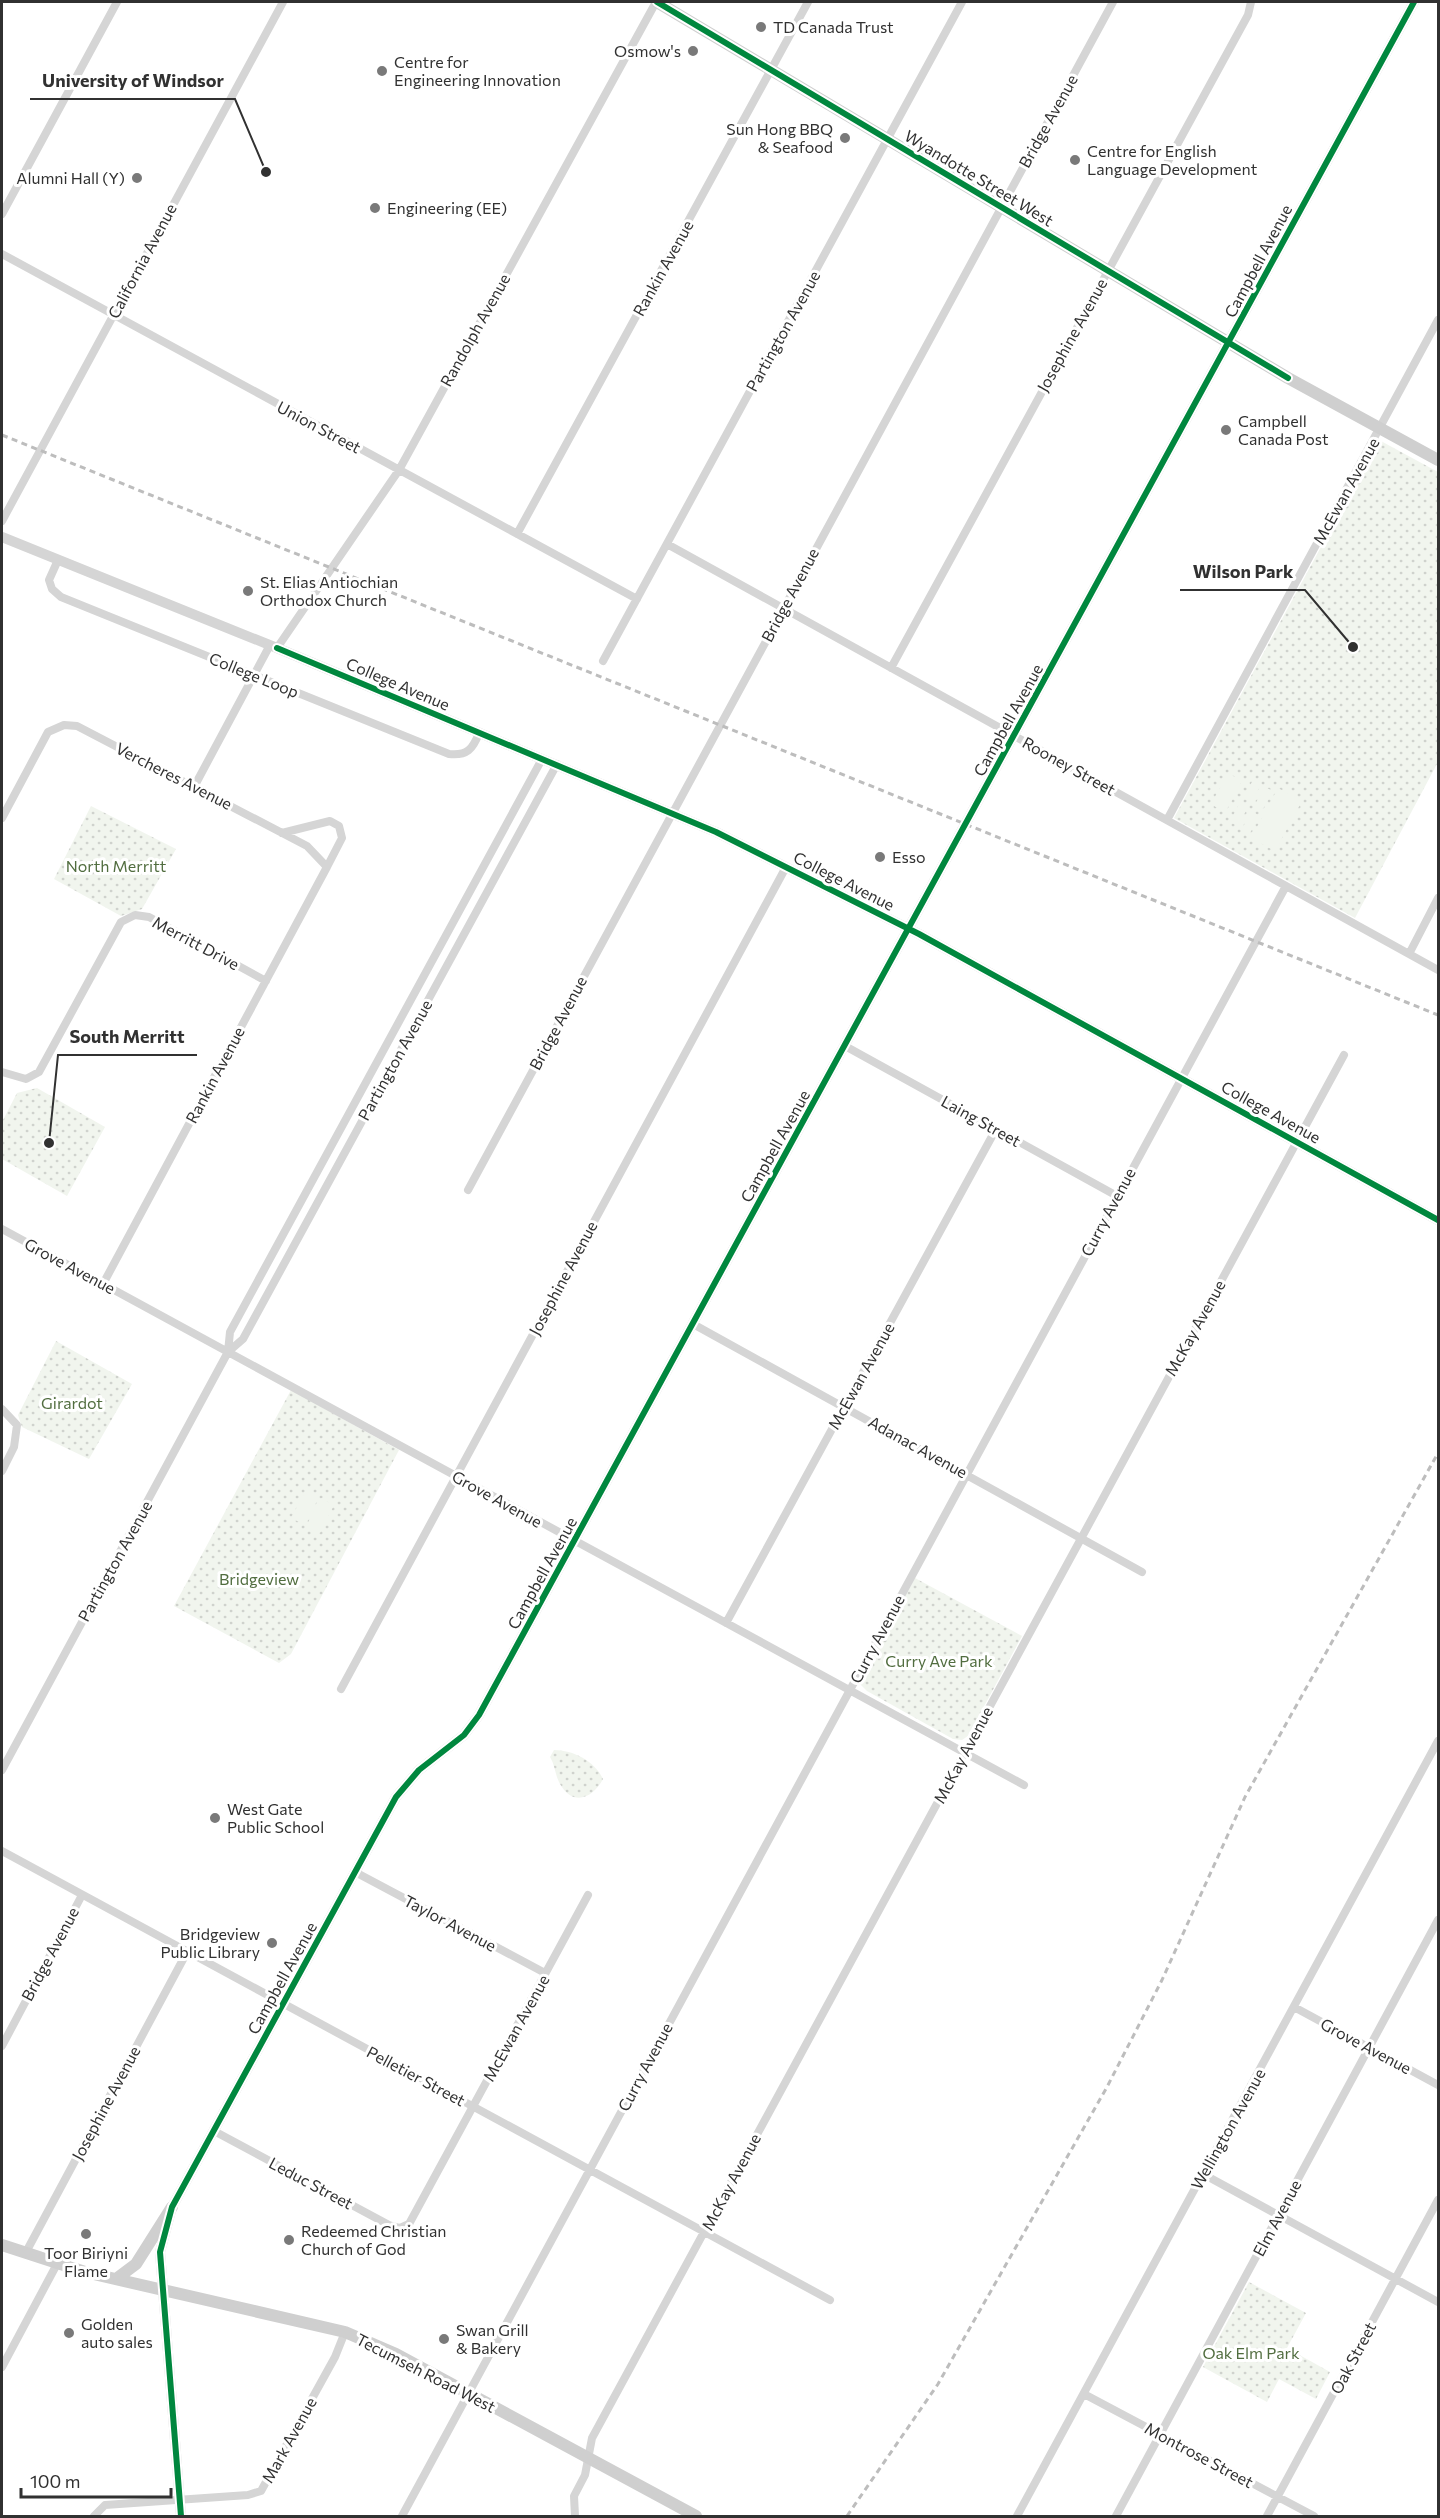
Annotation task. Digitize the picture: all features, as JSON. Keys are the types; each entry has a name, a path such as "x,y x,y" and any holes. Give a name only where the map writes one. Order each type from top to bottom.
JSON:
{"main road":[{"name":"Wyandotte Street West","path":"656,2 1229,343 1438,460"},
{"path":"116,2279 136,2264 172,2207"},
{"name":"Tecumseh Road West","path":"2,2245 57,2264 116,2279 345,2332 396,2354 698,2516"}],"street":[{"path":"2,214 117,2"},
{"name":"California Avenue","path":"2,521 283,2"},
{"name":"Randolph Avenue","path":"194,787 254,675 399,470 656,2"},
{"name":"Rankin Avenue","path":"517,534 808,2"},
{"name":"Partington Avenue","path":"603,661 962,2"},
{"name":"Bridge Avenue","path":"468,1190 1113,2"},
{"name":"Josephine Avenue","path":"891,668 1248,15 1251,2"},
{"name":"Campbell Avenue","path":"181,2517 165,2291 160,2252 172,2207 396,1797 419,1770 464,1735 479,1715 1414,2"},
{"name":"Union Street","path":"2,254 637,599"},
{"name":"McEwan Avenue","path":"1167,820 1438,320"},
{"name":"College Avenue","path":"2,537 274,646 672,812 909,928 1438,1220"},
{"name":"Rooney Street","path":"667,544 1438,970"},
{"name":"College Loop","path":"58,560 49,580 52,589 61,597 449,754 460,755 470,751 479,733"},
{"name":"Vercheres Avenue","path":"5,802 48,732 64,725 77,726 307,846 327,867"},
{"name":"Partington Avenue","path":"228,1352 230,1332 542,759"},
{"name":"Partington Avenue","path":"2,1770 228,1352 243,1339 557,764"},
{"path":"2,818 5,802"},
{"path":"282,833 330,821 339,826 342,838 327,867"},
{"name":"Rankin Avenue","path":"103,1284 327,867"},
{"name":"Josephine Avenue","path":"341,1689 786,867"},
{"name":"Curry Avenue","path":"402,2517 1286,886"},
{"path":"1409,954 1438,898"},
{"name":"Merritt Drive","path":"2,1072 26,1079 39,1072 121,922 135,915 149,917 266,981"},
{"name":"Laing Street","path":"845,1046 1117,1196"},
{"name":"McKay Avenue","path":"574,2516 574,2496 585,2475 592,2438 1344,1055"},
{"name":"McEwan Avenue","path":"726,1623 996,1129"},
{"name":"Grove Avenue","path":"2,1229 1024,1785"},
{"name":"Adanac Avenue","path":"693,1324 1142,1572"},
{"path":"2,1408 17,1425 14,1447 2,1471"},
{"name":"Wellington Avenue","path":"1017,2517 1438,1741"},
{"name":"Pelletier Street","path":"2,1851 830,2300"},
{"name":"Taylor Avenue","path":"355,1872 545,1973"},
{"name":"Bridge Avenue","path":"2,2046 82,1895"},
{"name":"McEwan Avenue","path":"409,2224 588,1895"},
{"name":"Elm Avenue","path":"1116,2517 1438,1920"},
{"name":"Josephine Avenue","path":"25,2254 187,1952"},
{"name":"Grove Avenue","path":"1294,2007 1438,2085"},
{"name":"Leduc Street","path":"214,2131 389,2225 400,2228 409,2224"},
{"path":"1203,2174 1438,2302"},
{"name":"Oak Street","path":"1267,2517 1438,2200"},
{"path":"2,2367 57,2264"},
{"name":"Mark Avenue","path":"94,2517 105,2505 248,2495 261,2491 334,2357 345,2332"},
{"name":"Montrose Street","path":"1084,2394 1314,2517"}],"green space":[{"path":"1379,440 1438,472 1438,762 1355,918 1174,818"},
{"path":"1228,773 1242,781 1225,813 1211,804"},
{"path":"1253,780 1261,785 1251,802 1243,798"},
{"path":"1265,787 1273,791 1263,809 1255,804"},
{"path":"1278,788 1302,801 1275,851 1251,838"},
{"path":"1239,804 1247,809 1238,826 1230,822"},
{"name":"North Merritt","path":"91,806 176,849 142,909 121,916 54,879"},
{"path":"1251,811 1260,816 1250,833 1242,829"},
{"path":"37,1088 105,1127 67,1196 2,1159 2,1122 17,1093"},
{"name":"Girardot","path":"56,1341 132,1384 89,1459 22,1427 18,1415"},
{"name":"Bridgeview","path":"291,1390 399,1450 291,1654 279,1663 174,1606"},
{"path":"306,1490 319,1497 305,1525 291,1518"},
{"path":"321,1498 334,1505 320,1533 306,1526"},
{"name":"Curry Ave Park","path":"915,1578 1022,1636 968,1736 962,1740 953,1739 867,1691 860,1684 862,1675"},
{"path":"554,1750 576,1754 589,1762 603,1779 599,1786 583,1797 571,1796 558,1781 550,1757"},
{"name":"Oak Elm Park","path":"1249,2282 1306,2313 1287,2348 1330,2372 1316,2399 1279,2379 1267,2402 1203,2367"}],"railway":[{"path":"2,435 1438,1015"},
{"path":"847,2516 938,2384 1107,2087 1162,1980 1245,1797 1438,1453"}],"cycle path":[{"path":"657,2 1288,378"},
{"path":"181,2516 160,2252 172,2207 396,1797 419,1770 464,1735 479,1715 1414,2"},
{"path":"277,648 716,832 919,934 1438,1220"}],"place":[{"name":"TD Canada Trust","path":"761,27"},
{"name":"Osmow's","path":"693,51"},
{"name":"Centre for Engineering Innovation","path":"382,71"},
{"name":"Sun Hong BBQ & Seafood","path":"845,138"},
{"name":"Centre for English Language Development","path":"1075,160"},
{"name":"University of Windsor","path":"266,172"},
{"name":"Alumni Hall (Y)","path":"137,178"},
{"name":"Engineering (EE)","path":"375,208"},
{"name":"Campbell Canada Post","path":"1226,430"},
{"name":"St. Elias Antiochian Orthodox Church","path":"248,591"},
{"name":"Wilson Park","path":"1353,647"},
{"name":"Esso","path":"880,857"},
{"name":"South Merritt","path":"49,1143"},
{"name":"West Gate Public School","path":"215,1818"},
{"name":"Bridgeview Public Library","path":"272,1943"},
{"name":"Toor Biriyni Flame","path":"86,2234"},
{"name":"Redeemed Christian Church of God","path":"289,2240"},
{"name":"Golden auto sales","path":"69,2333"},
{"name":"Swan Grill & Bakery","path":"444,2339"}]}
